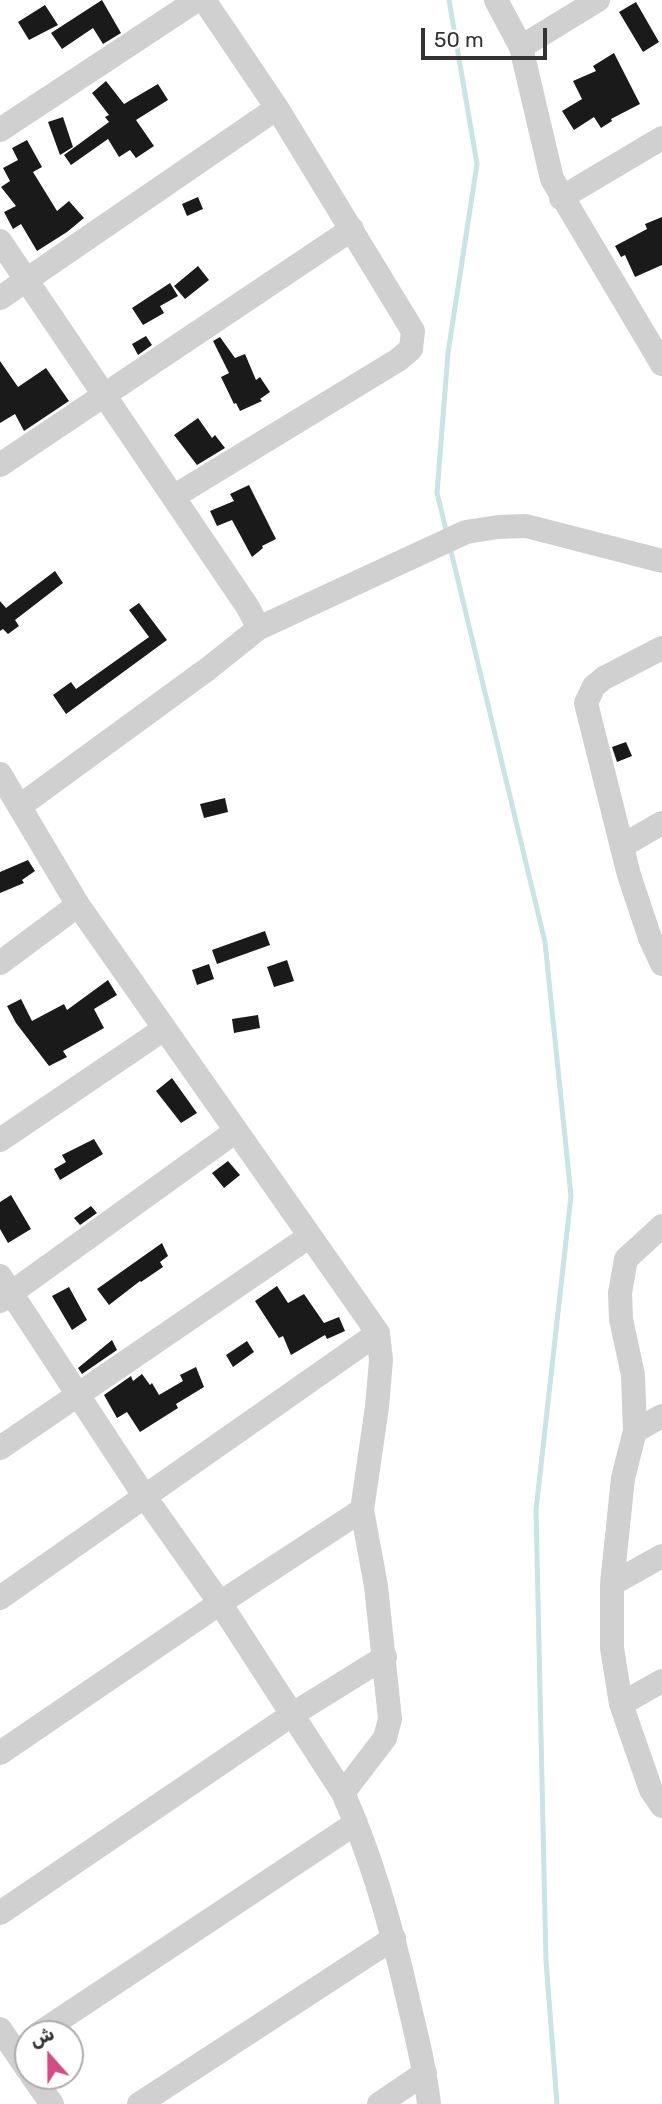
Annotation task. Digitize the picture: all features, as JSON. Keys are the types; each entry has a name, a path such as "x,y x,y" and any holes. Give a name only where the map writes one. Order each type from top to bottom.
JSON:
{"street":[{"path":"0,130 197,0"},
{"path":"173,497 398,360 411,349 414,331 277,108 204,0"},
{"path":"496,0 521,47 552,179 561,198 658,348"},
{"path":"521,47 598,0"},
{"path":"0,298 277,108"},
{"path":"561,198 662,138"},
{"path":"0,465 352,229"},
{"path":"0,241 247,606 259,628"},
{"path":"343,1793 385,1738 390,1719 376,1586 362,1510 377,1407 381,1360 378,1333 78,905 7,789 209,668 259,628 466,532 526,526 662,561"},
{"path":"662,648 604,678 594,686 586,703 639,910 662,964"},
{"path":"622,846 662,823"},
{"path":"0,962 78,905"},
{"path":"0,1140 164,1029"},
{"path":"236,1131 4,1290 220,1603 343,1793 356,1823 394,1938 425,2073 429,2104"},
{"path":"662,1226 626,1259 620,1293 621,1319 633,1375 635,1432 623,1478 612,1584 612,1648 621,1704 652,1790 662,1807"},
{"path":"0,1448 310,1236"},
{"path":"0,1598 378,1333"},
{"path":"635,1432 662,1416"},
{"path":"0,1753 362,1510"},
{"path":"612,1584 662,1556"},
{"path":"0,1913 293,1714 385,1657"},
{"path":"621,1704 662,1681"},
{"path":"59,2020 356,1823"},
{"path":"139,2104 394,1938"},
{"path":"0,2029 14,2050"},
{"path":"379,2104 425,2073"}],"building":[{"path":"102,0 121,33 103,44 93,28 62,49 51,33"},
{"path":"636,2 659,42 643,52 619,12"},
{"path":"45,5 58,25 29,40 18,22"},
{"path":"614,53 640,104 611,119 612,121 601,128 594,117 574,130 562,111 582,99 573,81 596,71 593,66"},
{"path":"106,81 124,104 158,84 168,100 136,120 154,146 136,158 130,150 119,157 108,139 71,165 64,155 109,122 105,117 109,115 92,93"},
{"path":"63,117 73,147 60,155 48,122"},
{"path":"27,140 42,167 33,172 57,211 69,201 84,218 37,251 21,224 13,229 4,212 16,206 1,187 10,181 3,168 18,160 12,148"},
{"path":"198,197 203,209 187,216 182,204"},
{"path":"662,217 662,265 635,277 625,255 621,257 615,246 647,229 645,224"},
{"path":"198,266 209,280 185,299 174,286"},
{"path":"170,283 178,296 160,306 164,313 143,325 132,308"},
{"path":"146,336 152,345 138,355 132,344"},
{"path":"220,337 235,358 245,354 256,380 260,377 270,392 260,399 262,401 240,411 221,377 229,373 213,341"},
{"path":"0,361 18,387 46,368 69,401 24,431 15,414 0,423"},
{"path":"198,418 212,438 215,435 225,448 197,465 174,435"},
{"path":"249,485 276,539 262,546 252,557 232,520 217,526 210,511 234,501 230,494"},
{"path":"55,571 63,583 15,620 19,626 8,634 3,629 0,631 0,601 6,608"},
{"path":"139,603 167,640 66,714 53,695 71,682 76,689 149,637 129,610"},
{"path":"626,742 632,756 617,762 612,747"},
{"path":"225,798 228,812 204,818 200,804"},
{"path":"28,860 35,871 22,880 24,883 0,893 0,872"},
{"path":"265,931 270,945 217,964 212,950"},
{"path":"287,960 294,981 274,987 267,967"},
{"path":"209,964 214,979 197,985 192,970"},
{"path":"108,980 117,995 94,1009 104,1028 63,1051 67,1057 49,1066 16,1023 7,1006 21,999 32,1021 64,1004 67,1010"},
{"path":"258,1015 260,1028 234,1033 232,1019"},
{"path":"172,1078 197,1113 181,1123 156,1091"},
{"path":"94,1139 103,1154 60,1180 54,1169 66,1162 62,1155"},
{"path":"228,1161 240,1175 224,1188 212,1173"},
{"path":"11,1195 31,1229 8,1243 0,1229 0,1202"},
{"path":"91,1206 97,1213 80,1225 74,1218"},
{"path":"162,1243 168,1256 160,1262 163,1267 109,1305 97,1289"},
{"path":"277,1286 288,1303 304,1294 324,1323 339,1317 345,1331 327,1339 325,1335 291,1355 283,1336 279,1338 255,1301"},
{"path":"69,1287 87,1320 72,1330 52,1296"},
{"path":"112,1340 117,1350 82,1374 78,1368"},
{"path":"247,1341 254,1352 233,1367 226,1355"},
{"path":"196,1367 204,1387 176,1404 178,1408 140,1432 127,1412 117,1418 104,1395 131,1376 133,1381 142,1374 150,1385 152,1383 159,1395 183,1381 180,1375"}],"waterway":[{"path":"447,534 437,493 448,353 477,164 449,0"},
{"path":"450,547 545,942 571,1196 536,1510 546,1961 557,2104"}]}
